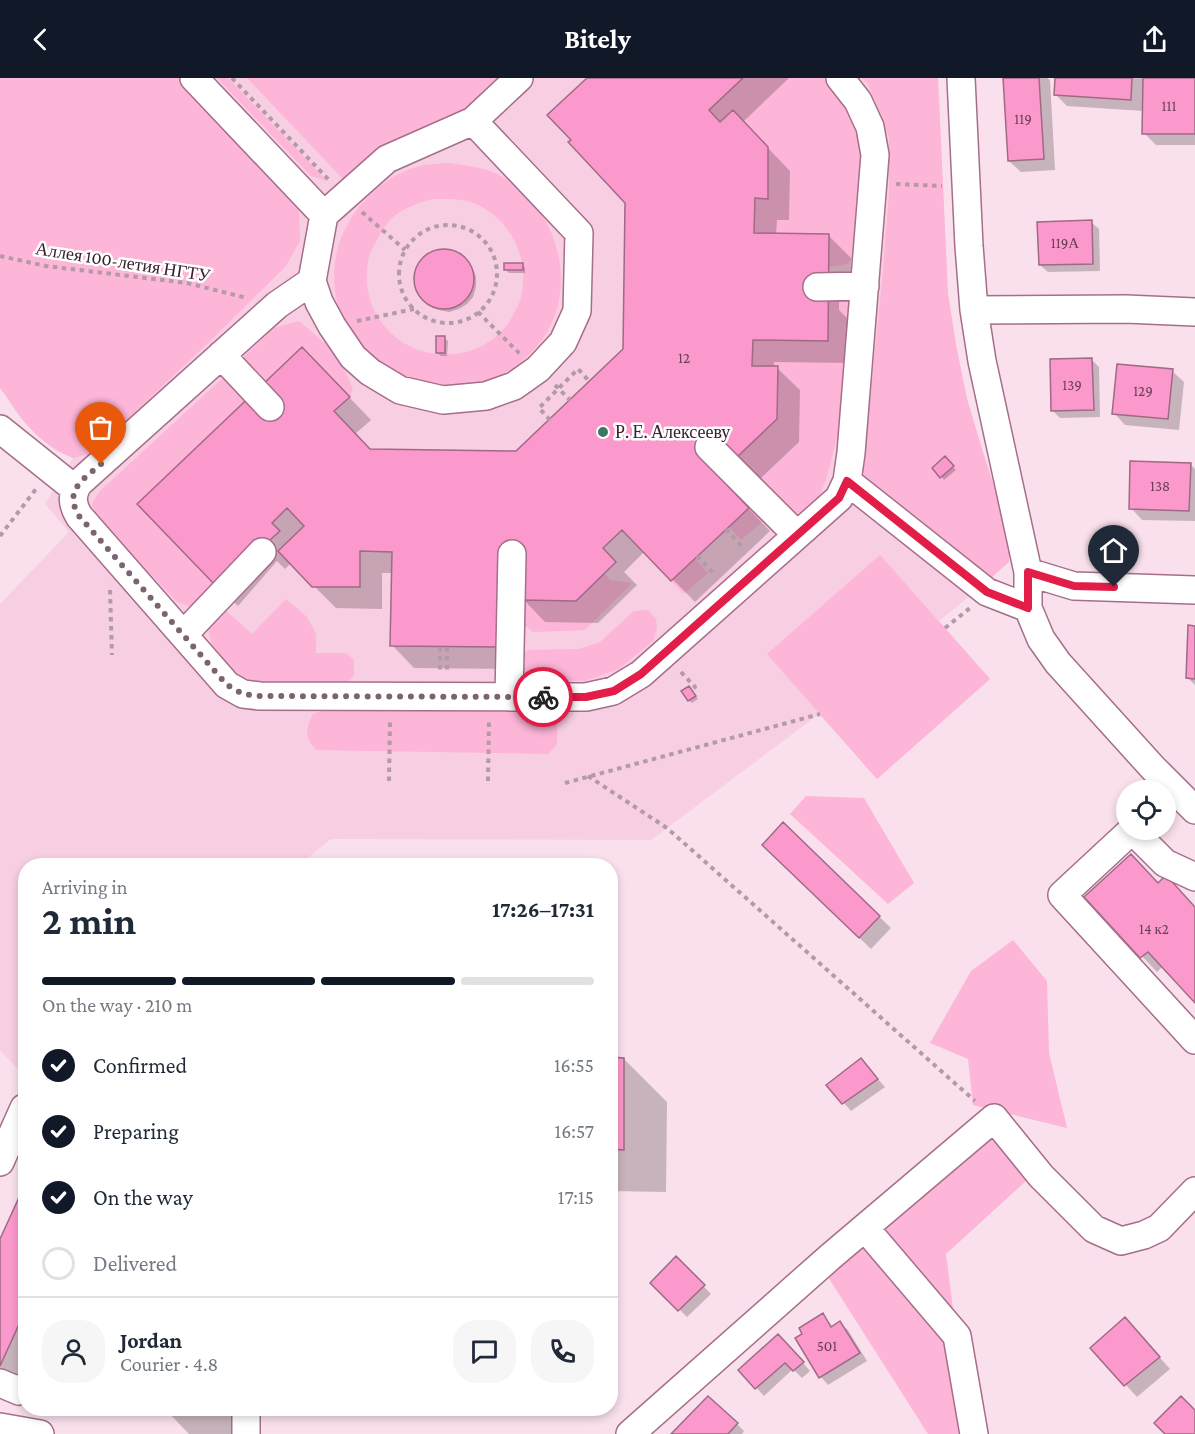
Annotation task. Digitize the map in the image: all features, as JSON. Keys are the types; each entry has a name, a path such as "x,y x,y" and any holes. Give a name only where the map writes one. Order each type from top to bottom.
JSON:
{"street":[{"path":"194,78 324,215"},
{"path":"472,121 579,233 577,311 563,342 538,369 514,386 486,396 442,400 400,390 370,372 353,357 332,326 318,302 312,281 324,215 387,159 472,121 519,78"},
{"path":"312,281 276,305 79,483 75,489 73,503 79,516 227,685 243,694 260,696 586,697 614,691 641,674 839,498 847,481 852,453 875,155 870,127 858,101 840,78"},
{"path":"961,78 974,310 982,361 1028,572 1028,608 1041,639 1058,663 1153,768 1195,810"},
{"path":"817,287 865,286"},
{"path":"974,310 1126,309 1195,312"},
{"path":"221,355 270,407"},
{"path":"0,429 75,489"},
{"path":"710,447 797,535"},
{"path":"847,481 987,592 1028,608"},
{"path":"183,635 262,552"},
{"path":"499,697 512,554"},
{"path":"1028,572 1074,586 1195,590"},
{"path":"1195,877 1165,863 1132,830 1062,895 1195,1040"},
{"path":"0,1162 16,1106"},
{"path":"630,1434 993,1118 1041,1176 1094,1228 1121,1241 1144,1236 1159,1228 1195,1191"},
{"path":"865,1228 957,1336 974,1434"},
{"path":"0,1383 18,1391"},
{"path":"246,1416 246,1434"},
{"path":"0,1427 40,1434"}],"path":[{"path":"232,78 344,196 405,250"},
{"path":"874,183 966,185"},
{"path":"460,226 472,231 490,249 495,260 497,273 491,298 473,316 462,321 449,323 424,316 406,299 401,287 400,262 405,250 423,232 435,227 460,226"},
{"name":"Аллея 100-летия НГТУ","path":"0,256 46,266 187,283 276,305"},
{"path":"332,326 414,309"},
{"path":"550,420 539,408 578,369 590,382"},
{"path":"559,388 570,400"},
{"path":"0,536 51,470"},
{"path":"109,550 112,656"},
{"path":"945,628 976,604 987,592"},
{"path":"389,781 390,697"},
{"path":"488,781 499,697"},
{"path":"565,783 820,714"},
{"path":"588,776 668,828 993,1118"}],"shaded area":[{"path":"0,78 938,78 948,294 967,399 982,449 1009,562 939,621 990,679 877,779 819,714 651,840 331,839 308,858 18,858 18,1070 0,1050 0,604 69,532 45,504 73,458 56,451 40,438 20,417 0,388"},
{"path":"0,78 183,78 299,208 300,241 286,266 101,444 88,454 73,458 50,446 36,434 24,422 0,388"},
{"path":"217,78 228,78 327,181 311,176"},
{"path":"247,78 502,78 453,124 386,145 344,180"},
{"path":"743,78 823,78 839,95 860,142 863,191 856,258 844,265 829,267 829,234 754,233 755,198 768,198 768,147 733,110 720,122 709,110"},
{"path":"862,78 938,78 948,294 956,345 967,399 1011,538 1009,562 992,577 858,470 866,441 889,192 889,137 868,84"},
{"path":"447,163 487,170 520,189 537,207 550,229 558,253 561,277 559,302 551,325 537,346 526,357 502,375 488,382 474,387 444,390 410,384 365,354 344,322 335,293 334,278 338,248 343,234 363,202 380,186 399,174 420,166","holes":["433,199 467,201 490,212 509,231 516,243 523,269 520,301 503,330 493,339 475,349 452,354 431,353 411,347 394,335 380,320 371,301 367,280 370,253 390,220 412,206"]},
{"path":"828,297 838,297 848,303 851,313 846,377 838,433 826,480 817,502 807,513 791,513 736,458 777,419 778,367 752,366 753,340 827,341"},
{"path":"299,321 327,345 344,369 353,389 350,397 302,347 260,387 238,362 274,328"},
{"path":"227,374 249,397 137,504 215,585 192,607 177,602 96,517 92,504 99,492"},
{"path":"749,508 763,521 741,540 728,526"},
{"path":"880,555 990,679 877,779 767,654"},
{"path":"695,558 708,573 684,594 671,581"},
{"path":"604,573 611,580 632,583 585,630 533,632 521,622 522,600 576,601"},
{"path":"286,599 307,617 316,634 316,653 346,653 354,660 354,675 345,684 250,684 227,672 214,656 207,623 222,607 252,634"},
{"path":"648,610 656,619 657,628 653,641 619,669 585,681 524,680 518,672 518,656 529,650 579,649 600,642 634,611"},
{"path":"324,710 541,712 557,724 557,744 548,754 316,750 308,737 308,729 313,714"},
{"path":"806,796 864,798 914,883 888,904 790,814"},
{"path":"1013,940 1047,981 1049,1053 1067,1128 973,1105 968,1059 930,1043 971,971"},
{"path":"990,1132 1027,1180 946,1254 969,1434 928,1434 828,1277"}],"building":[{"path":"587,78 743,78 709,110 720,122 733,110 768,147 768,199 755,198 754,233 829,234 828,341 753,340 752,366 778,366 777,419 736,458 700,456 749,508 671,581 622,530 603,548 616,562 576,601 522,600 497,647 390,646 392,552 360,551 360,587 312,587 278,551 304,526 287,508 272,523 280,531 261,548 254,540 215,585 137,504 302,347 350,397 334,411 370,449 516,451 623,349 625,203 568,142 571,140 547,115"},
{"path":"1003,78 1039,78 1044,159 1008,161"},
{"path":"1055,78 1132,78 1131,100 1054,95"},
{"path":"1143,78 1195,78 1195,134 1142,134"},
{"path":"1092,220 1093,264 1039,265 1037,222"},
{"path":"444,249 461,254 469,262 474,279 469,296 461,304 444,309 427,304 419,296 414,279 419,262 427,254"},
{"path":"504,263 523,263 523,270 504,270"},
{"path":"436,336 445,336 445,353 436,353"},
{"path":"1092,358 1094,410 1051,411 1050,359"},
{"path":"1117,364 1173,369 1168,419 1112,414"},
{"path":"945,456 954,466 940,478 932,468"},
{"path":"1130,461 1191,463 1189,511 1129,509"},
{"path":"1188,625 1195,626 1195,679 1186,678"},
{"path":"689,686 696,696 688,701 681,691"},
{"path":"783,822 880,916 859,938 762,845"},
{"path":"1131,854 1158,883 1166,875 1195,907 1195,1003 1148,952 1140,958 1084,897"},
{"path":"618,1058 624,1058 624,1150 618,1150"},
{"path":"861,1058 878,1079 842,1104 826,1085"},
{"path":"18,1200 18,1327 0,1366 0,1239"},
{"path":"676,1256 705,1285 678,1311 650,1283"},
{"path":"823,1313 831,1327 840,1321 860,1353 819,1378 795,1338 802,1334 799,1328"},
{"path":"1125,1317 1160,1357 1124,1386 1090,1348"},
{"path":"778,1334 804,1362 793,1371 785,1363 755,1389 738,1370"},
{"path":"708,1396 738,1423 728,1434 671,1434"},
{"path":"1181,1396 1195,1410 1195,1434 1165,1434 1154,1423"}],"way so far":[{"path":"101,464 75,489 73,496 75,510 227,685 243,694 260,696 543,697"}],"place":[{"name":"Р. Е. Алексееву","path":"603,432"}],"route":[{"path":"543,697 586,697 614,691 641,674 839,498 847,481 987,592 1028,608 1028,572 1074,586 1114,587"}]}
